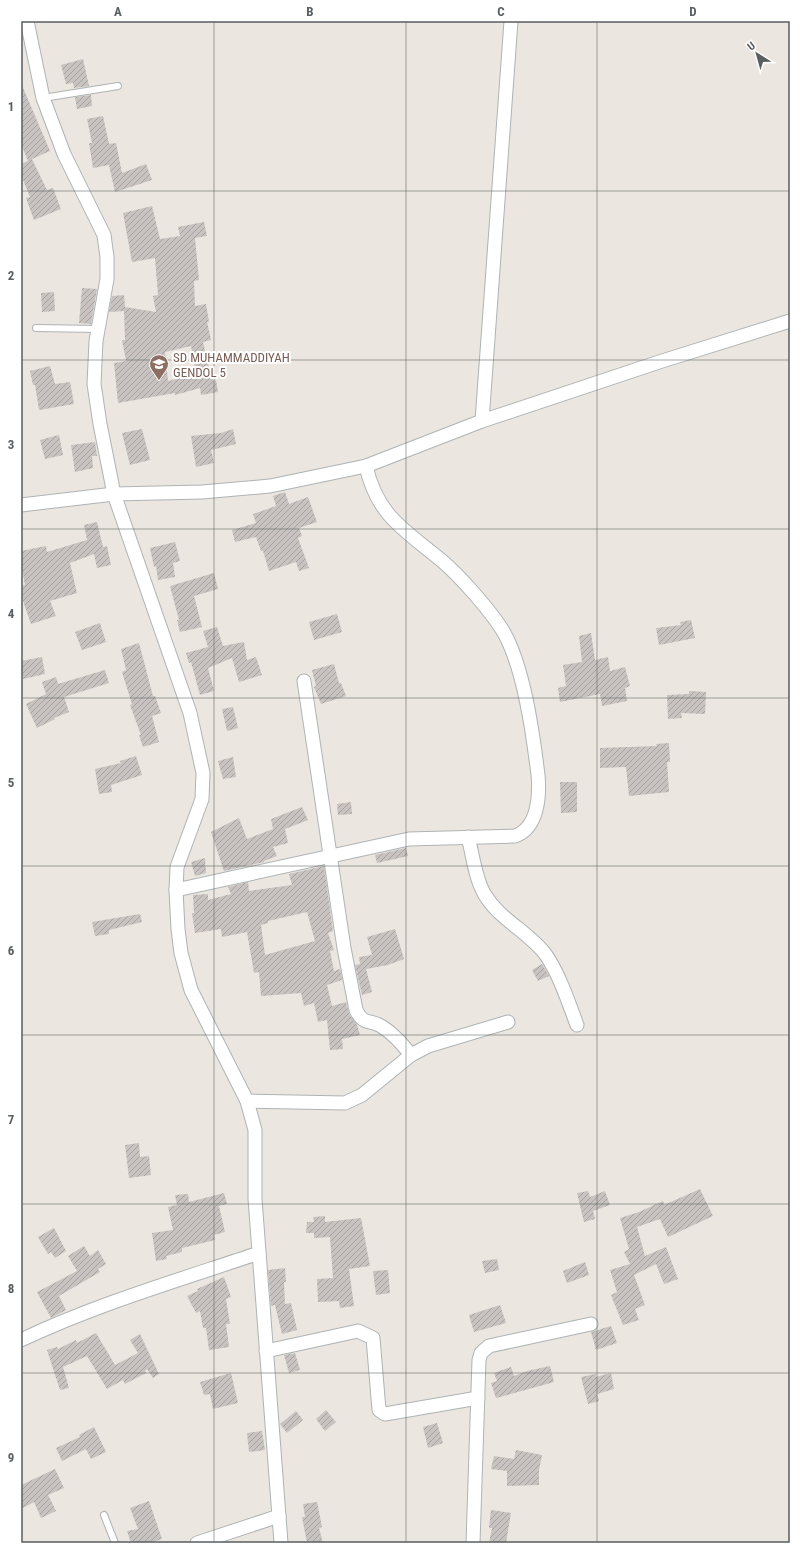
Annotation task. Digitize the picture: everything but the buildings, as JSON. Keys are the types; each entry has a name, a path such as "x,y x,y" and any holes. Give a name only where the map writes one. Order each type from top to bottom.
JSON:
{"street":[{"path":"27,21 43,98 64,154 104,235 107,257 107,279 98,329 94,384 114,494 190,713 203,773 202,799 177,867 176,890 181,953 191,990 247,1101 255,1130 255,1199 281,1543"},
{"path":"482,420 511,21"},
{"path":"21,505 114,494 202,492 270,486 366,466 482,420 790,321"},
{"path":"176,890 409,840 515,836 521,834 530,826 535,814 539,782 532,730 516,661 503,632 468,587 442,561 400,528 383,508 370,484 366,466"},
{"path":"304,681 344,948 356,1010 360,1018 366,1022 380,1026 398,1038 411,1056"},
{"path":"468,837 485,896 498,910 535,942 553,965 577,1025"},
{"path":"247,1101 345,1103 362,1095 411,1056 433,1044 508,1022"},
{"path":"21,1340 144,1292 259,1253"},
{"path":"473,1543 479,1360 481,1352 489,1346 591,1324"},
{"path":"266,1350 358,1331 373,1338 379,1410 385,1414 478,1398"},
{"path":"197,1543 279,1516"}],"lane":[{"path":"43,98 118,86"},
{"path":"36,328 98,329"},
{"path":"104,1515 115,1543"}],"place":[{"name":"SD MUHAMMADDIYAH GENDOL 5","path":"159,381"}]}
